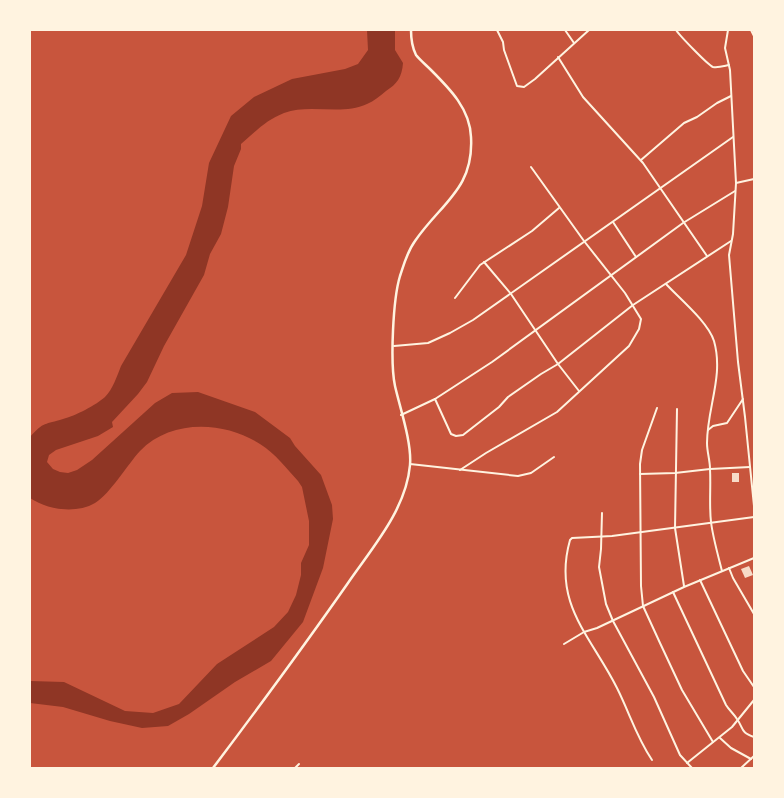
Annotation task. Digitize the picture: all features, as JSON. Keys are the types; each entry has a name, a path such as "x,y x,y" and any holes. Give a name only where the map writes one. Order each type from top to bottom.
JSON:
{"street":[{"path":"213,768 304,646 398,509 410,464 394,382 396,298 399,279 407,255 415,241 464,181 469,168 471,152 469,122 462,106 451,90 416,55 412,43 411,30"},
{"path":"497,30 520,87 524,87 535,79 589,30"},
{"path":"565,30 574,43"},
{"path":"676,30 683,40 698,52 710,66 719,68 729,65"},
{"path":"728,30 725,48 729,65 736,183 732,241 728,255 754,506"},
{"path":"750,30 754,36"},
{"path":"558,57 583,97 641,160 707,256"},
{"path":"641,160 684,123 731,96"},
{"path":"394,346 428,343 450,333 490,310 584,241 733,137"},
{"path":"460,470 557,412 629,346 641,323 641,319 633,305 559,208 531,167"},
{"path":"736,183 754,179"},
{"path":"401,415 435,399 492,362 683,223 736,190"},
{"path":"455,298 474,272 484,262 532,231 559,208"},
{"path":"613,222 637,258"},
{"path":"435,399 452,434 460,436 499,407 508,397 558,364 633,305 732,241"},
{"path":"484,262 511,294 558,364 580,391"},
{"path":"666,284 693,311 712,336 714,342 718,377 710,410 707,442 710,468 711,523 722,571"},
{"path":"708,430 713,426 727,423 743,399"},
{"path":"657,408 642,450 640,474 641,586 643,606 682,690 713,742"},
{"path":"677,409 676,528 684,587"},
{"path":"410,464 525,476 554,457"},
{"path":"640,474 675,473 710,468 751,467"},
{"path":"602,513 599,567 606,604 613,621 654,697 680,755 692,768"},
{"path":"652,760 641,743 617,688 584,632 569,600 565,566 570,540 572,538 601,537 754,517"},
{"path":"564,644 584,632 754,558"},
{"path":"729,568 754,614"},
{"path":"700,580 743,671 754,687"},
{"path":"674,592 726,705 738,720 740,728 746,734 754,737"},
{"path":"686,763 738,720 754,700"},
{"path":"719,737 730,748 751,759"},
{"path":"741,768 754,756"},
{"path":"295,768 299,764"}],"shaded area":[{"path":"367,30 395,30 395,50 403,63 396,83 375,100 357,107 347,109 304,109 284,113 266,123 241,144 241,149 234,166 228,207 221,234 210,254 204,275 164,346 147,382 112,422 113,427 98,436 56,450 49,455 47,462 53,469 60,472 68,473 77,470 92,460 155,403 172,393 198,392 255,412 290,438 321,475 332,505 333,519 323,568 303,622 271,661 168,726 142,728 63,707 30,703 30,681 64,682 125,711 153,713 179,704 217,664 274,627 288,612 296,595 301,575 301,563 309,545 309,521 302,487 280,461 260,444 246,436 214,428 198,427 167,433 140,451 113,486 95,503 79,509 62,509 53,508 30,498 30,437 45,424 68,418 91,407 105,397 110,390 121,366 186,255 202,206 209,163 231,116 254,97 292,79 345,69 358,64 368,50"}],"building":[{"path":"732,473 739,473 739,482 732,482"},
{"path":"749,566 753,575 745,578 741,569"}]}
